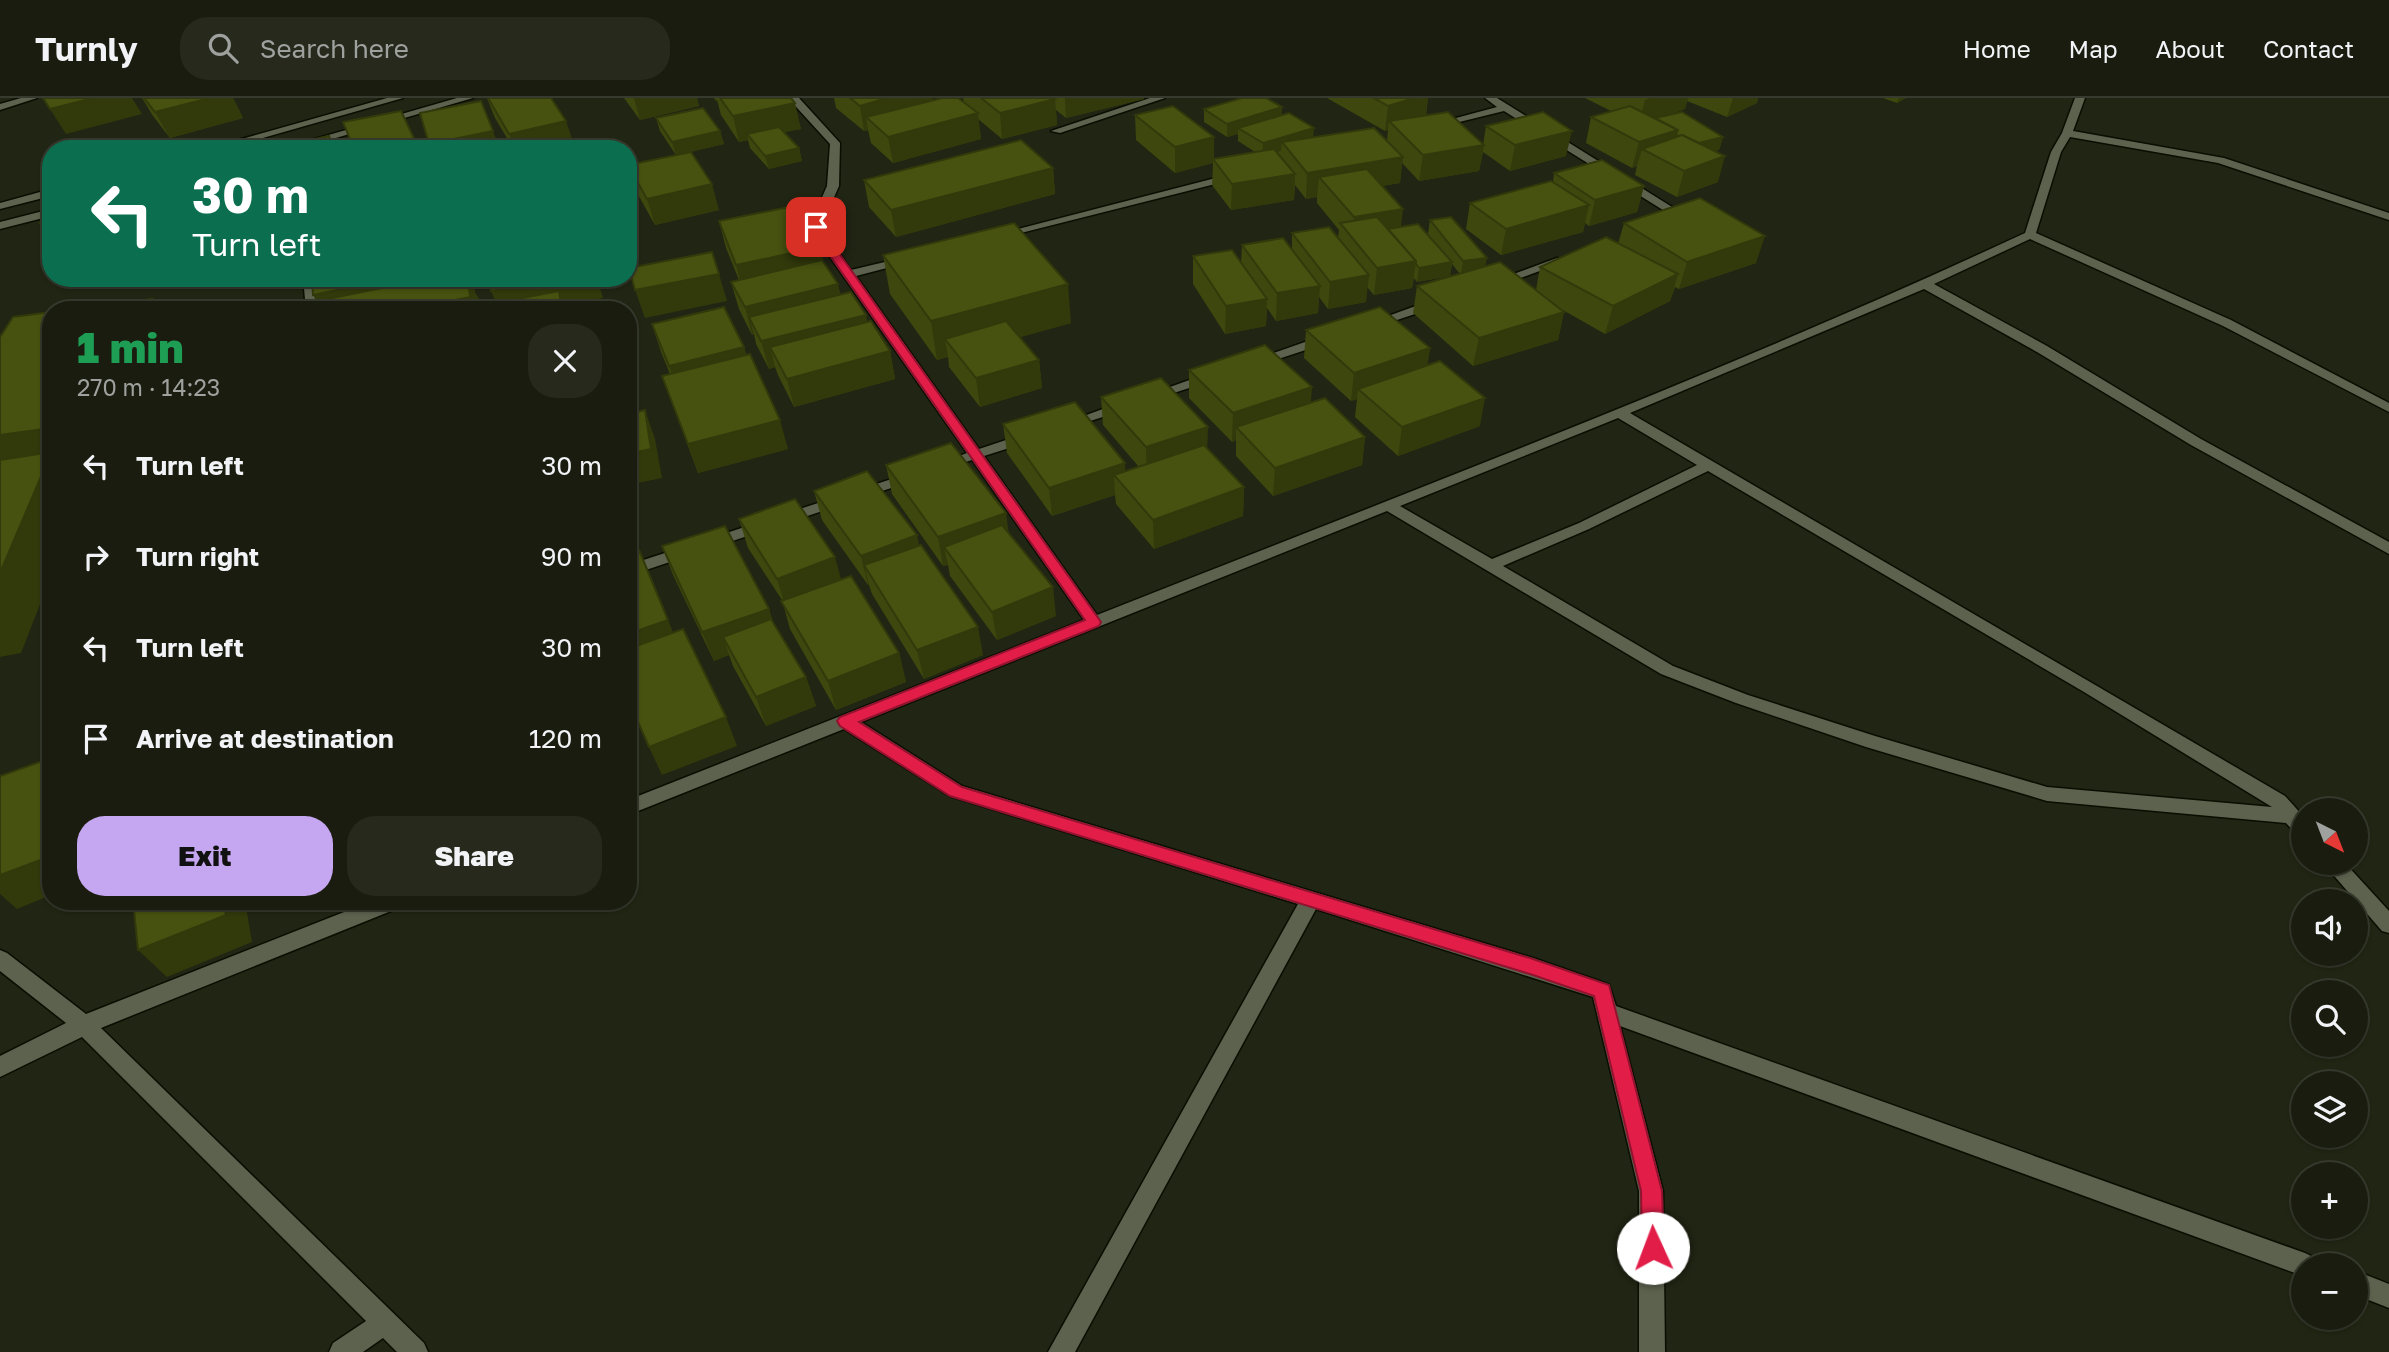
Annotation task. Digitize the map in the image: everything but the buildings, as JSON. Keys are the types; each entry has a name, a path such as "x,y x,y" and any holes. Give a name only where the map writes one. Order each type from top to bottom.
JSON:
{"street":[{"path":"0,107 32,98"},
{"path":"244,140 398,98"},
{"path":"317,140 468,98"},
{"path":"793,98 835,143 833,186 816,227 1094,622"},
{"path":"1056,131 1160,98"},
{"path":"1490,98 1687,220 1674,224"},
{"path":"637,804 1619,413 1925,284 2030,235 2056,152 2067,133 2080,98"},
{"path":"1423,128 1503,108"},
{"path":"2067,133 2220,160 2389,217"},
{"path":"982,240 1249,173"},
{"path":"0,206 42,194"},
{"path":"0,226 42,214"},
{"path":"2030,235 2227,323 2389,408"},
{"path":"848,274 915,257"},
{"path":"1476,289 1568,259"},
{"path":"1925,284 2042,349 2196,442 2389,549"},
{"path":"637,568 1450,298"},
{"path":"1619,413 2243,780 2278,801 2291,816"},
{"path":"1490,566 1584,526 1707,465"},
{"path":"1388,505 1667,670 1742,699 1872,742 2047,794 2291,822"},
{"path":"845,721 956,791 1602,991 1651,1191 1652,1352"},
{"path":"2344,875 2389,925"},
{"path":"1061,1352 1311,899"},
{"path":"0,1067 83,1025 371,910"},
{"path":"0,958 83,1025 415,1352"},
{"path":"1607,1012 2291,1260"},
{"path":"2368,1288 2389,1296"},
{"path":"342,1352 385,1322"}],"route":[{"path":"816,227 1094,622 845,721 956,791 1533,967 1602,991 1651,1191 1653,1248"}]}
